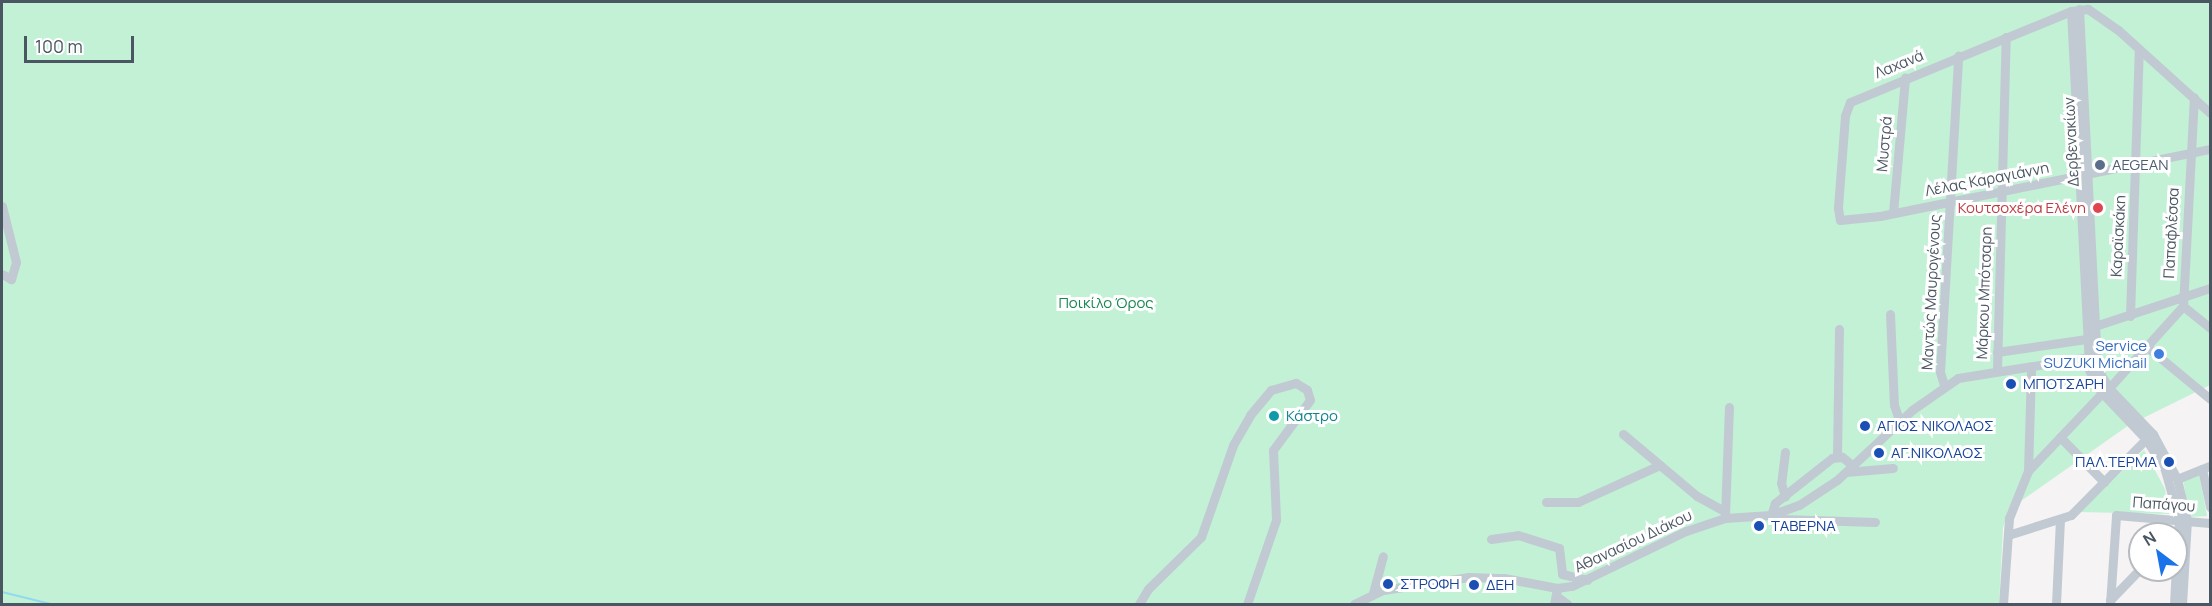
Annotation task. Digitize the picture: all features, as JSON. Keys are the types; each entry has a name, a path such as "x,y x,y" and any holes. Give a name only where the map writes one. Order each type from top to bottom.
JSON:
{"street":[{"name":"Λαχανά","path":"1840,219 1841,157 1850,102 2075,10"},
{"path":"2075,10 2095,13 2211,113"},
{"name":"Δερβενακίων","path":"2075,10 2092,379 2153,434 2177,479 2183,520 2182,604"},
{"name":"Μάρκου Μπότσαρη","path":"1997,370 2006,37"},
{"name":"Καραϊσκάκη","path":"2130,316 2137,163 2139,49"},
{"name":"Μαντώς Μαυρογένους","path":"1944,385 1940,372 1958,56"},
{"name":"Μυστρά","path":"1893,213 1905,78"},
{"name":"Παπαφλέσσα","path":"2183,303 2194,97"},
{"name":"Λέλας Καραγιάννη","path":"1840,219 1893,213 2211,149"},
{"name":"Δερβενακίων","path":"2083,175 2095,326 2091,338"},
{"path":"2,206 16,262 11,279 2,274"},
{"path":"2095,326 2183,303 2211,288"},
{"path":"2183,303 2211,328"},
{"path":"2003,604 2008,535 2014,501 2028,471 2105,391 2183,303"},
{"path":"1890,315 1893,405 1900,422"},
{"path":"1839,329 1837,456 1849,469 1893,468"},
{"path":"1997,352 2091,338"},
{"path":"2146,346 2207,396 2211,385"},
{"name":"Αθανασίου Διάκου","path":"1354,604 1373,593 1474,577 1504,578 1556,596 1680,533 1725,515 1771,515 1799,505 1849,469 1944,385 1997,370 2031,367 2092,356"},
{"path":"2028,471 2031,367"},
{"path":"1139,604 1148,589 1201,537 1233,445 1250,415 1271,390 1296,383 1307,390 1310,400 1273,450 1276,520 1246,604"},
{"name":"Δερβενακίων","path":"2105,391 2146,439 2168,479 2183,520"},
{"path":"1725,515 1729,407"},
{"path":"1623,434 1725,515"},
{"path":"2060,437 2104,482"},
{"path":"2008,535 2070,514 2146,439"},
{"path":"1785,452 1781,489 1785,496"},
{"path":"1837,456 1772,507 1771,515 1782,519 1875,522"},
{"path":"1546,502 1578,502 1660,465"},
{"path":"2177,479 2206,467 2211,507"},
{"name":"Παπάγου","path":"2109,603 2116,515 2211,523"},
{"path":"2056,604 2060,519"},
{"path":"1491,539 1518,535 1559,548 1562,574 1587,580"},
{"path":"1373,593 1383,556"},
{"path":"2109,603 2128,582"},
{"name":"Δερβενακίων","path":"2174,604 2175,582"},
{"path":"1556,596 1568,604"}],"green space":[{"name":"Ποικίλο Όρος","path":"2,2 2210,2 2210,385 2129,425 2008,510 2003,528 1999,604 2,604"},
{"path":"2144,450 2165,489 2169,514 2079,512"},
{"path":"2199,474 2207,516 2190,517 2183,480"}],"waterway":[{"path":"2,592 51,604"}],"place":[{"name":"AEGEAN","path":"2100,165"},
{"name":"Κουτσοχέρα Ελένη","path":"2098,208"},
{"name":"Service SUZUKI Michail","path":"2159,354"},
{"name":"ΜΠΟΤΣΑΡΗ","path":"2011,384"},
{"name":"Κάστρο","path":"1274,416"},
{"name":"ΑΓΙΟΣ ΝΙΚΟΛΑΟΣ","path":"1865,426"},
{"name":"ΑΓ.ΝΙΚΟΛΑΟΣ","path":"1879,453"},
{"name":"ΠΑΛ.ΤΕΡΜΑ","path":"2169,462"},
{"name":"ΤΑΒΕΡΝΑ","path":"1759,526"},
{"name":"ΣΤΡΟΦΗ","path":"1388,584"},
{"name":"ΔΕΗ","path":"1474,585"}]}
